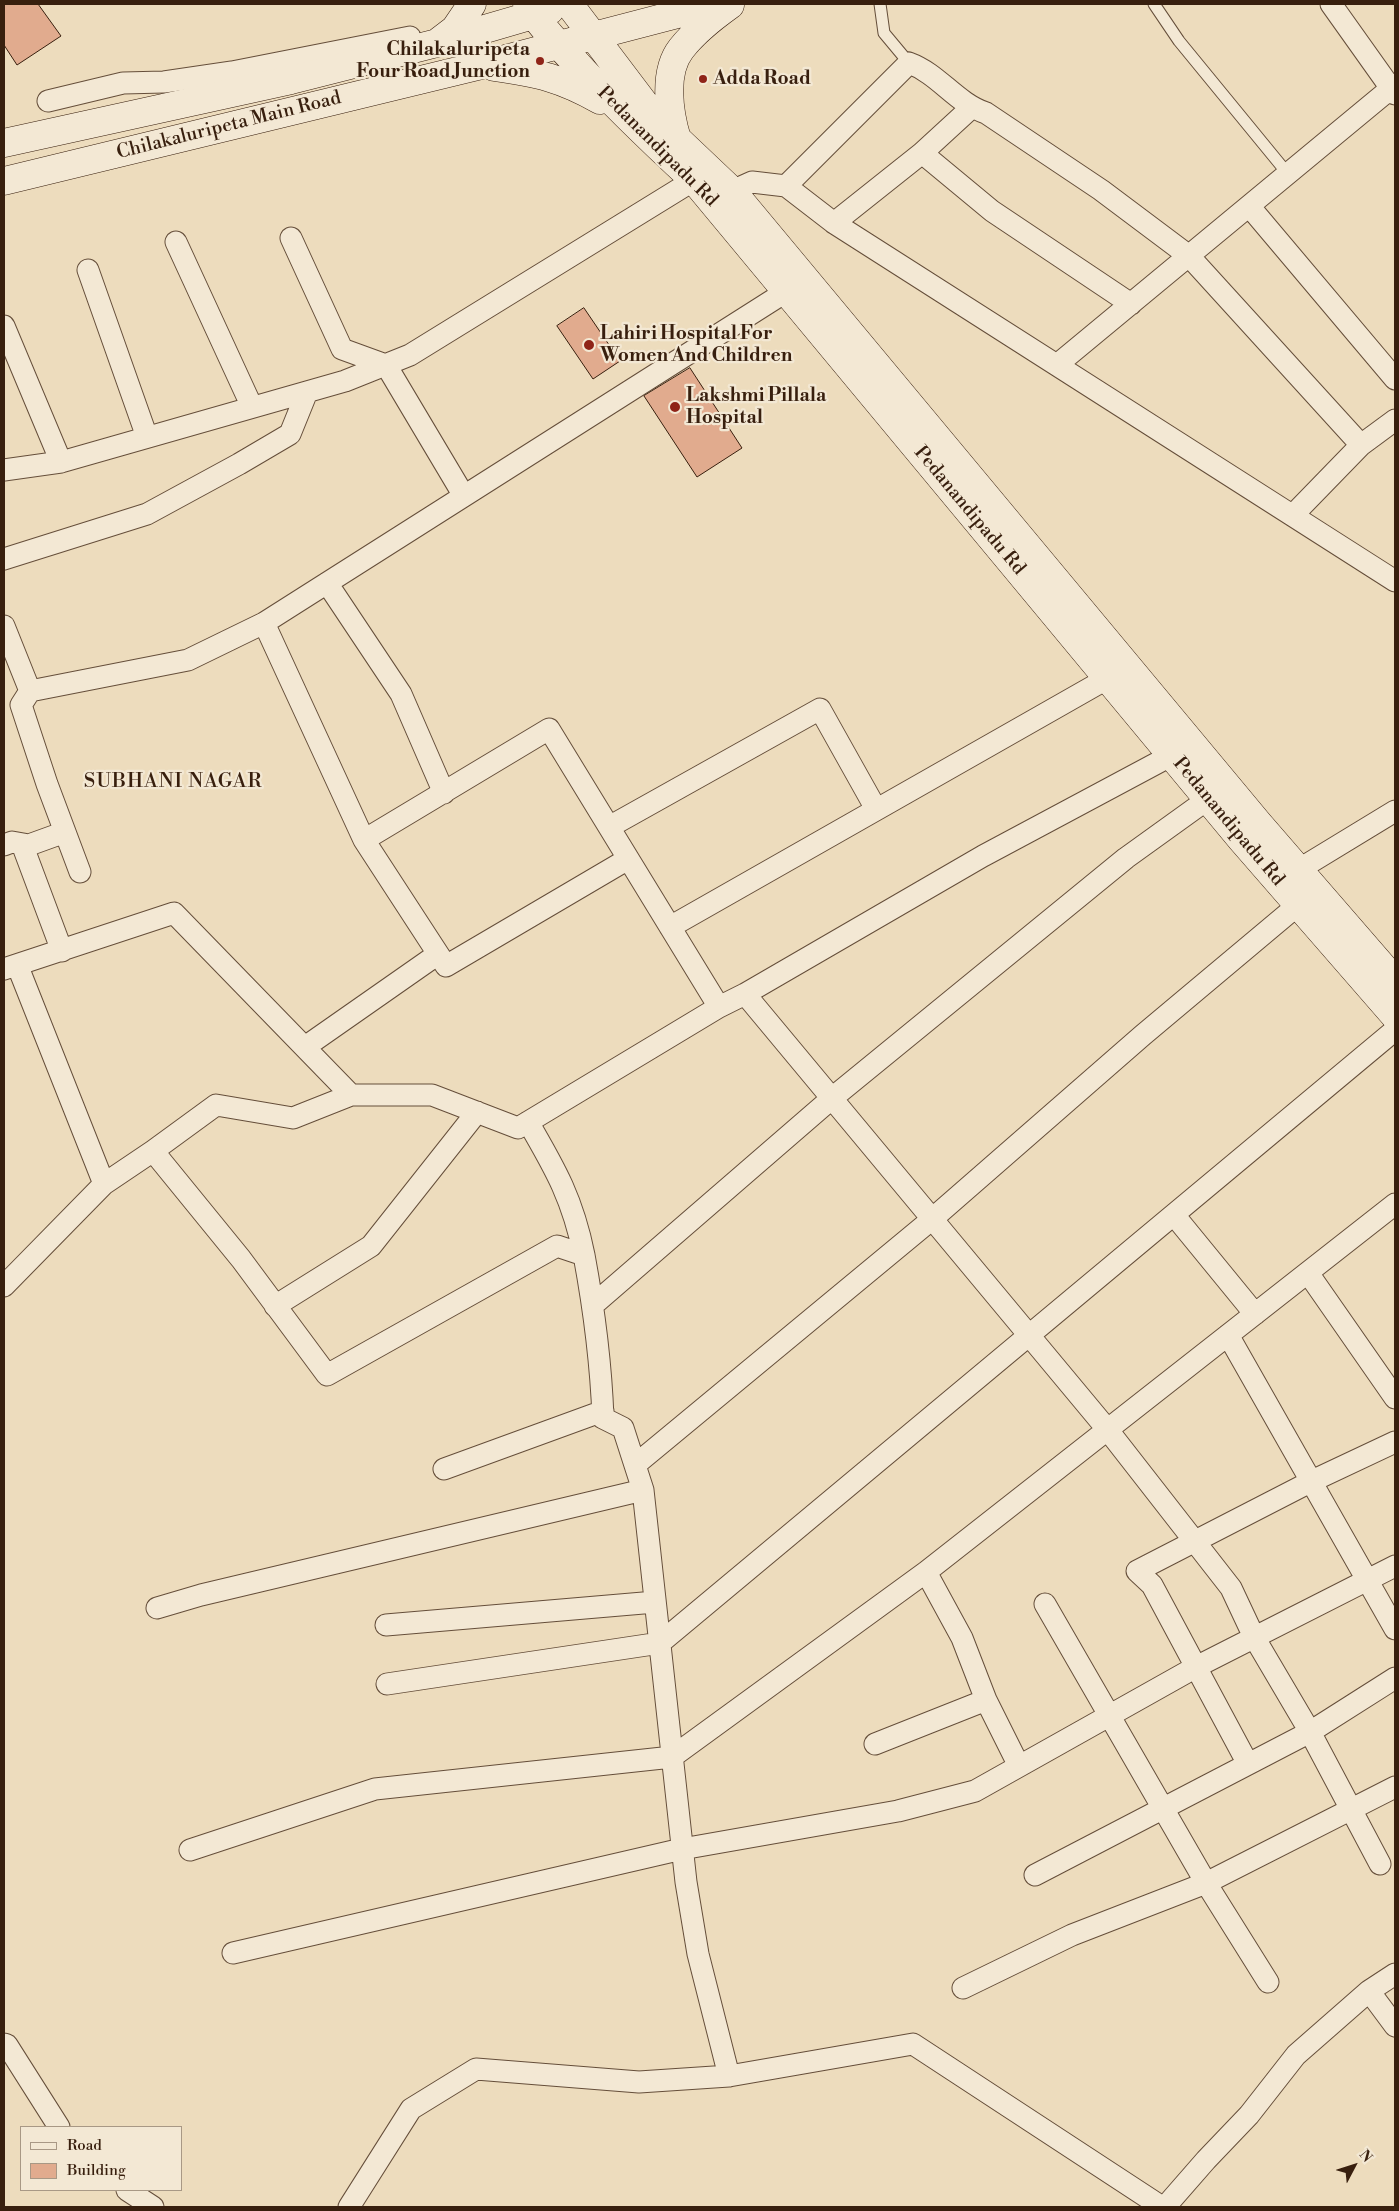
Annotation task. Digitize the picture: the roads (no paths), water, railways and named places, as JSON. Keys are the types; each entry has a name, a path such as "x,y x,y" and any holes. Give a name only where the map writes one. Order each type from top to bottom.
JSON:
{"main road":[{"path":"446,36 472,4"},
{"name":"Chilakaluripeta Main Road","path":"4,143 291,80 446,36 530,9 571,4"},
{"name":"Pedanandipadu Rd","path":"571,4 656,119 732,191 1298,870 1395,981"},
{"name":"Chilakaluripeta Main Road","path":"4,181 560,46 594,35 716,4"},
{"path":"677,139 670,116 671,73 679,50 701,27 731,4"},
{"name":"Pedanandipadu Rd","path":"530,9 560,46 621,112 694,180 1208,799 1395,1016"},
{"path":"482,65 536,73 571,84 621,112"}],"street":[{"path":"1058,364 1394,89 1331,4"},
{"path":"48,101 123,83 164,82 446,36"},
{"path":"786,186 910,63 925,69 971,108 986,112 1101,190 1189,256 1361,445"},
{"path":"834,223 922,153 971,108"},
{"path":"922,153 992,211 1131,304"},
{"path":"4,470 61,462 345,381 410,355 694,180"},
{"path":"732,191 752,182 786,186 834,223 1058,364 1395,581"},
{"path":"1249,206 1395,379"},
{"path":"291,238 342,349 386,365 464,496"},
{"path":"176,242 252,407"},
{"path":"88,270 148,437"},
{"path":"4,701 30,691 188,660 264,623 786,291"},
{"path":"4,326 61,462"},
{"path":"4,559 147,514 239,464 290,434 307,392"},
{"path":"1294,515 1361,445 1395,420"},
{"path":"327,583 401,694 444,792"},
{"path":"264,623 364,840 446,966 628,859"},
{"path":"4,626 30,691"},
{"path":"670,927 1108,678"},
{"path":"30,691 21,705 80,872"},
{"path":"609,827 820,710 876,809"},
{"path":"364,840 549,729 718,1007"},
{"path":"6,1276 104,1184 216,1105 293,1118 351,1095 432,1094 518,1128 718,1007 745,994 983,856 1172,755"},
{"path":"593,1304 830,1099 1126,858 1208,799"},
{"path":"1298,870 1395,811"},
{"path":"62,951 13,844 29,845 65,832"},
{"path":"635,1464 931,1220 1143,1035 1298,904"},
{"path":"104,1184 11,968 174,913 351,1095"},
{"path":"305,1047 438,954"},
{"path":"745,994 830,1099 1107,1429 1231,1588 1254,1637 1310,1732 1380,1864"},
{"path":"387,1684 660,1643 1395,1030"},
{"path":"275,1306 371,1246 477,1112"},
{"path":"528,1122 567,1192 578,1225 593,1304 603,1418 624,1428 643,1490 682,1849 698,1954 729,2076"},
{"path":"153,1151 241,1259 327,1375 557,1246 584,1255"},
{"path":"190,1850 375,1789 672,1757 926,1572 1395,1204"},
{"path":"1174,1215 1255,1314"},
{"path":"1308,1273 1395,1398"},
{"path":"1228,1335 1395,1629"},
{"path":"444,1469 603,1411"},
{"path":"1248,1764 1152,1585 1137,1571 1310,1482 1395,1442"},
{"path":"157,1608 200,1595 643,1490"},
{"path":"233,1953 682,1849 898,1811 975,1791 1196,1667 1395,1566"},
{"path":"926,1572 962,1638 986,1700 1019,1766"},
{"path":"386,1625 656,1602"},
{"path":"1045,1604 1206,1883 1268,1982"},
{"path":"1035,1875 1310,1732 1395,1678"},
{"path":"875,1744 986,1700"},
{"path":"963,1988 1072,1934 1206,1883 1395,1787"},
{"path":"349,2207 411,2109 476,2069 639,2082 729,2076 913,2044 1164,2207 1249,2115 1296,2055 1369,1991 1395,1974"},
{"path":"1369,1991 1395,2026"},
{"path":"4,2044 8,2045 58,2126"},
{"path":"129,2191 153,2207"}],"lane":[{"path":"880,4 884,33 910,63"},
{"path":"1154,4 1179,41 1288,174"}],"place":[{"name":"Chilakaluripeta Four Road Junction","path":"540,61"},
{"name":"Adda Road","path":"703,79"},
{"name":"Lahiri Hospital For Women And Children","path":"589,345"},
{"name":"Lakshmi Pillala Hospital","path":"675,407"}],"district":[{"name":"SUBHANI NAGAR","path":"173,782"}]}
